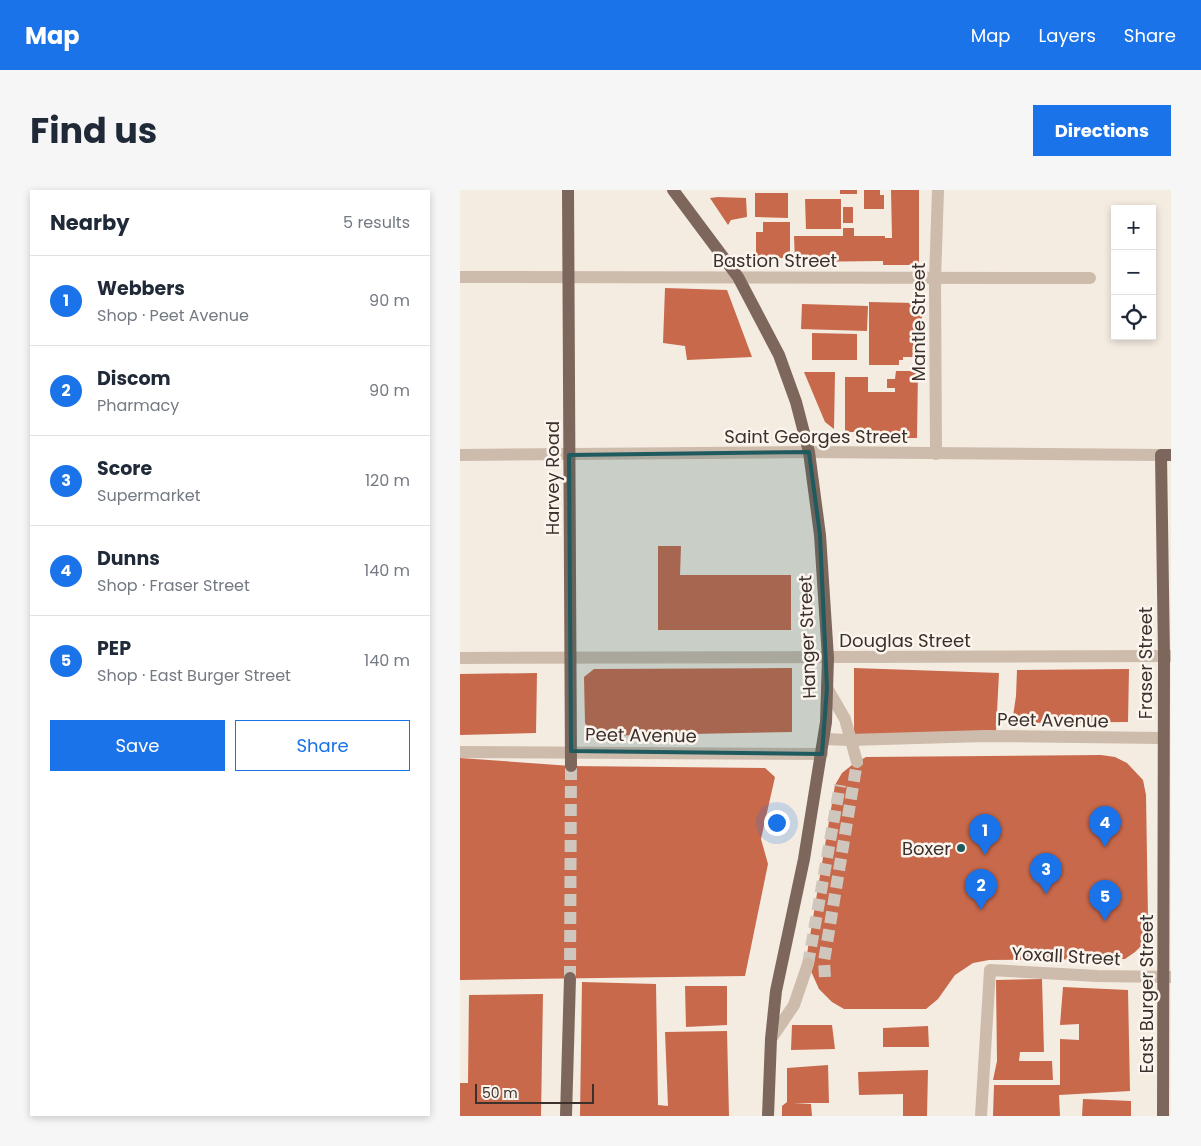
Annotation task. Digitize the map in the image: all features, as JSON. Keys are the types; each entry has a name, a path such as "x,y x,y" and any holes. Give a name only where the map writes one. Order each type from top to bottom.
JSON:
{"main road":[{"name":"Harvey Road","path":"568,190 570,277 571,766"},
{"name":"Hanger Street","path":"673,190 738,277 779,355 796,402 809,452 820,535 828,658 824,738 804,859 776,992 770,1039 768,1116"},
{"name":"Fraser Street","path":"1166,455 1168,656 1162,738 1166,764 1167,872"},
{"name":"East Burger Street","path":"1163,1116 1168,977 1167,872"},
{"path":"566,1116 570,978"}],"street":[{"name":"Mantle Street","path":"936,454 935,278 938,190"},
{"name":"Bastion Street","path":"460,277 1090,278"},
{"name":"Saint Georges Street","path":"460,455 809,452 1166,455"},
{"name":"Douglas Street","path":"460,658 1168,656"},
{"path":"827,688 846,719 849,740 857,762"},
{"name":"Peet Avenue","path":"824,738 849,740 985,736 1162,738"},
{"name":"Peet Avenue","path":"460,752 571,751 822,754"},
{"path":"770,1039 794,1006 808,964"},
{"name":"Yoxall Street","path":"981,1116 990,970 1097,976 1168,977"}],"highlighted area":[{"path":"809,452 820,535 827,688 822,754 571,751 569,455"}],"building":[{"path":"840,190 857,190 857,194 840,194"},
{"path":"864,190 880,190 880,195 884,195 884,209 864,209"},
{"path":"891,190 919,190 919,265 883,265 883,261 795,262 794,236 843,236 843,228 854,228 854,236 885,236 885,238 892,238"},
{"path":"755,193 788,193 788,218 755,217"},
{"path":"710,198 746,198 747,217 731,220 728,225"},
{"path":"805,199 841,199 841,229 806,229"},
{"path":"843,207 853,207 853,223 843,223"},
{"path":"763,222 790,222 790,258 756,258 756,232 763,232"},
{"path":"665,288 727,290 752,357 687,360 685,346 663,343"},
{"path":"869,302 915,303 922,311 922,333 918,333 918,357 903,357 903,360 899,360 899,365 869,365"},
{"path":"802,304 868,306 867,331 801,329"},
{"path":"812,333 857,334 857,360 812,360"},
{"path":"896,371 918,371 917,438 868,438 868,432 845,432 845,377 868,377 868,392 895,392 895,388 887,388 887,379 895,379"},
{"path":"804,372 835,372 834,429 825,422"},
{"path":"658,546 681,546 680,575 791,575 791,630 658,630"},
{"path":"792,668 792,732 594,736 585,723 584,677 594,669"},
{"path":"854,668 999,673 996,732 854,739"},
{"path":"1129,669 1128,722 1012,723 1017,670"},
{"path":"537,673 536,733 460,735 460,674"},
{"path":"1101,755 1115,757 1127,763 1143,780 1146,795 1148,918 1144,943 1135,952 1125,959 989,960 973,963 955,975 938,999 926,1009 844,1009 832,1002 819,989 806,960 835,785 842,773 866,757"},
{"path":"460,758 571,766 765,768 775,777 761,839 768,864 745,976 460,980"},
{"path":"1042,979 1044,1052 1020,1052 1019,1061 1052,1061 1053,1080 993,1080 997,1061 996,980"},
{"path":"582,982 656,984 658,1105 668,1106 665,1032 727,1031 729,1116 580,1116"},
{"path":"685,986 727,986 727,1025 686,1027"},
{"path":"1063,987 1128,990 1130,1091 1059,1095 1060,1116 993,1116 994,1085 1060,1085 1060,1039 1079,1040 1079,1024 1060,1025"},
{"path":"543,994 541,1116 460,1116 460,1083 468,1083 469,995"},
{"path":"792,1025 832,1025 835,1049 791,1050"},
{"path":"928,1026 929,1047 883,1047 883,1028"},
{"path":"828,1065 829,1103 793,1103 811,1104 812,1116 782,1116 782,1106 787,1102 787,1068"},
{"path":"928,1070 927,1116 903,1116 903,1094 859,1095 858,1072"},
{"path":"1083,1099 1131,1101 1131,1116 1082,1116"}],"tunnel":[{"path":"825,977 824,961 857,762"},
{"path":"570,978 571,766"},
{"path":"808,964 840,785"}],"place":[{"name":"Dunns","path":"1105,847"},
{"name":"Boxer","path":"961,848"},
{"name":"Webbers","path":"985,855"},
{"name":"Score","path":"1046,894"},
{"name":"Discom","path":"981,910"},
{"name":"PEP","path":"1105,921"}]}
